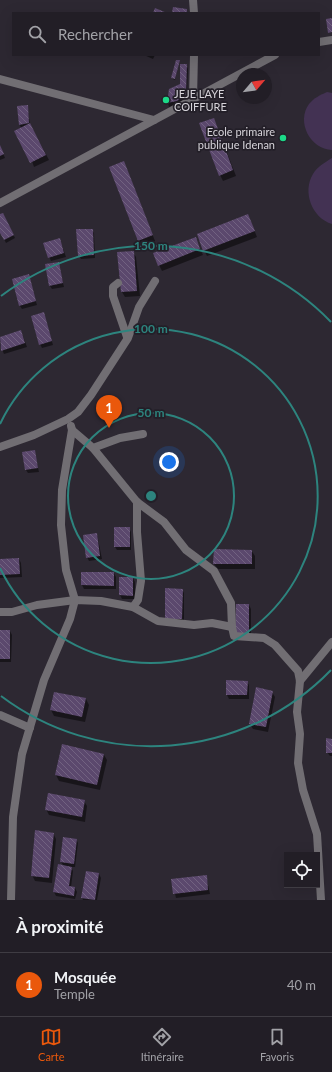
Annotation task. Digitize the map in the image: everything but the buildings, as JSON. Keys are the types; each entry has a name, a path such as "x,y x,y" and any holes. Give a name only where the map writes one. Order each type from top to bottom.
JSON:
{"street":[{"path":"193,0 194,12"},
{"path":"320,42 332,40"},
{"path":"193,99 194,56"},
{"path":"0,203 273,56"},
{"path":"0,79 154,120"},
{"path":"0,447 34,436 68,419 78,412 91,395 128,338 139,307 155,281"},
{"path":"118,283 113,287 113,296 128,338"},
{"path":"68,419 72,430 93,448 137,502 164,522 186,550 214,571 231,603 234,636 264,638 275,645 298,671 300,681 297,712 300,734 298,763 303,790 317,834 321,900"},
{"path":"11,900 13,817 22,754 44,680 70,619 75,600 66,570 61,526 62,490 72,430"},
{"path":"93,448 120,438 143,434"},
{"path":"133,607 138,600 141,581 137,502"},
{"path":"0,612 12,612 37,605 75,600 101,601 133,607 158,621 194,625 212,623 232,627"},
{"path":"300,681 332,642"},
{"path":"0,715 30,728"}],"shaded area":[{"path":"327,92 332,93 332,150 317,145 312,140 307,133 304,119 305,111 309,104 317,97"},
{"path":"332,158 332,224 325,221 314,210 309,196 309,189 313,174 321,165"}],"place":[{"name":"JEJE LAYE COIFFURE","path":"166,100"},
{"name":"Ecole primaire publique Idenan","path":"283,138"},
{"name":"Mosquée","path":"109,428"}]}
